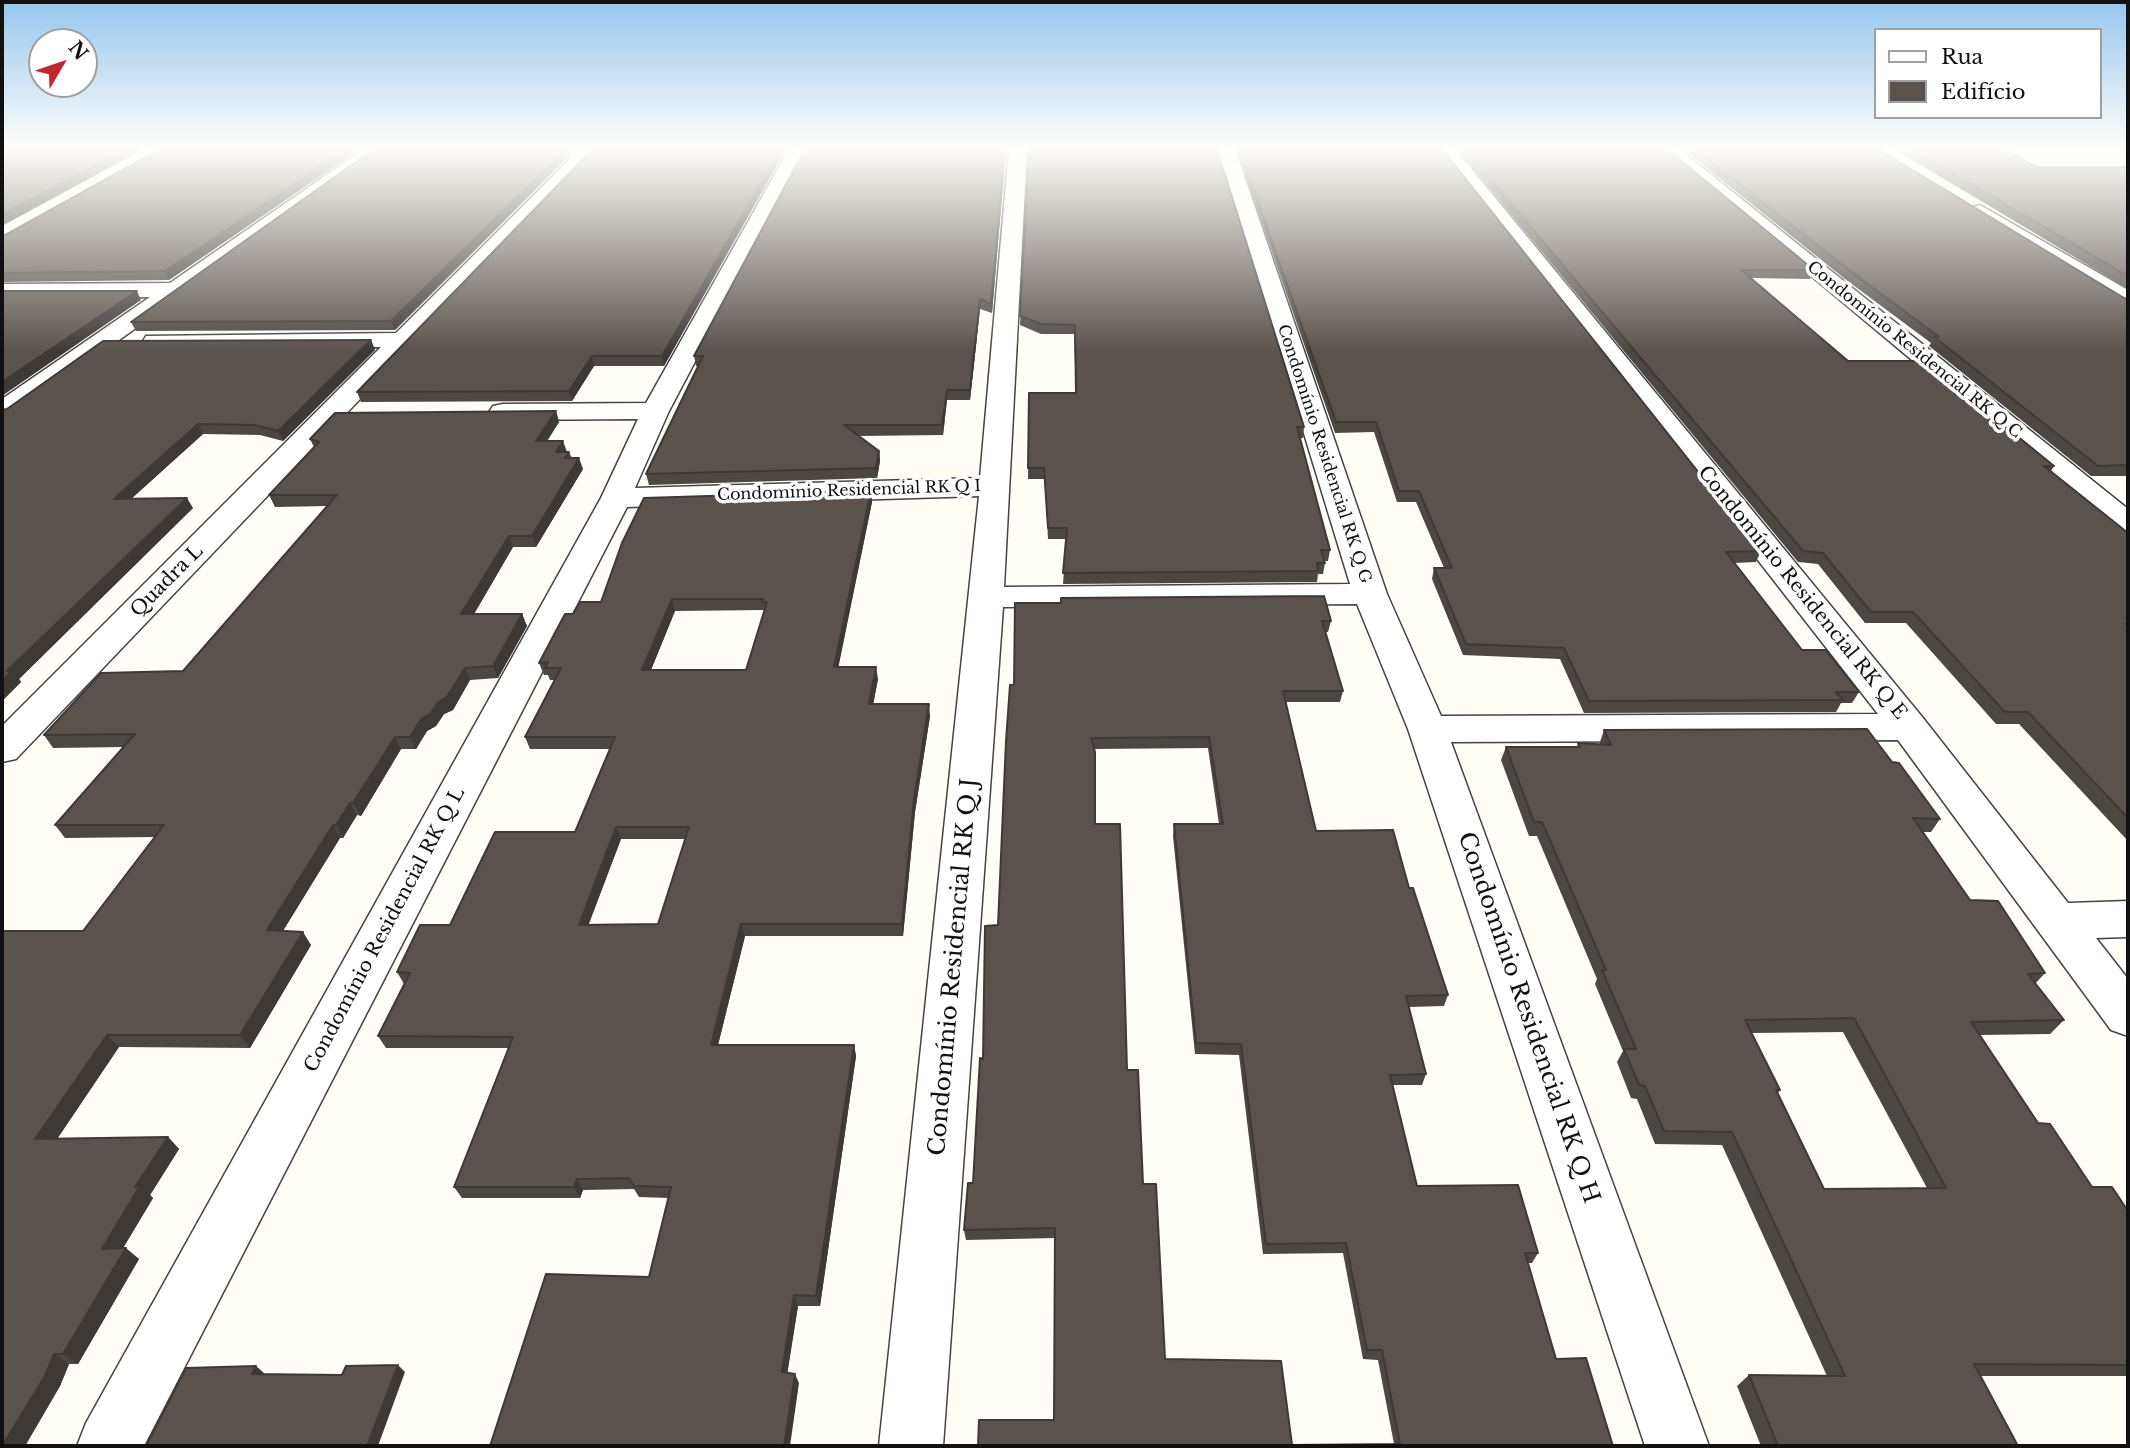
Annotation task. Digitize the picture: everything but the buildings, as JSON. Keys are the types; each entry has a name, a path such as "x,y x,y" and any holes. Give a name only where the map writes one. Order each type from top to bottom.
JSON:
{"street":[{"path":"2,411 278,217"},
{"name":"Quadra L","path":"2,749 525,217"},
{"name":"Condomínio Residencial RK Q L","path":"109,1446 616,498 655,411 761,217"},
{"name":"Condomínio Residencial RK Q I","path":"616,498 995,487 1013,217"},
{"name":"Condomínio Residencial RK Q G","path":"987,597 1370,594 1248,217"},
{"name":"Condomínio Residencial RK Q E","path":"1500,217 1909,727"},
{"name":"Condomínio Residencial RK Q C","path":"1751,217 2128,524"},
{"path":"1989,217 2128,300"},
{"path":"2,291 172,290"},
{"path":"102,341 405,340"},
{"path":"475,412 655,411"},
{"path":"333,413 370,413"},
{"name":"Condomínio Residencial RK Q J","path":"911,1446 995,487"},
{"name":"Condomínio Residencial RK Q H","path":"1370,594 1427,729 1677,1446"},
{"path":"1909,727 2128,1015"},
{"name":"Condomínio Residencial RK Q E","path":"1427,729 1909,727"},
{"path":"2054,921 2128,919"}]}
